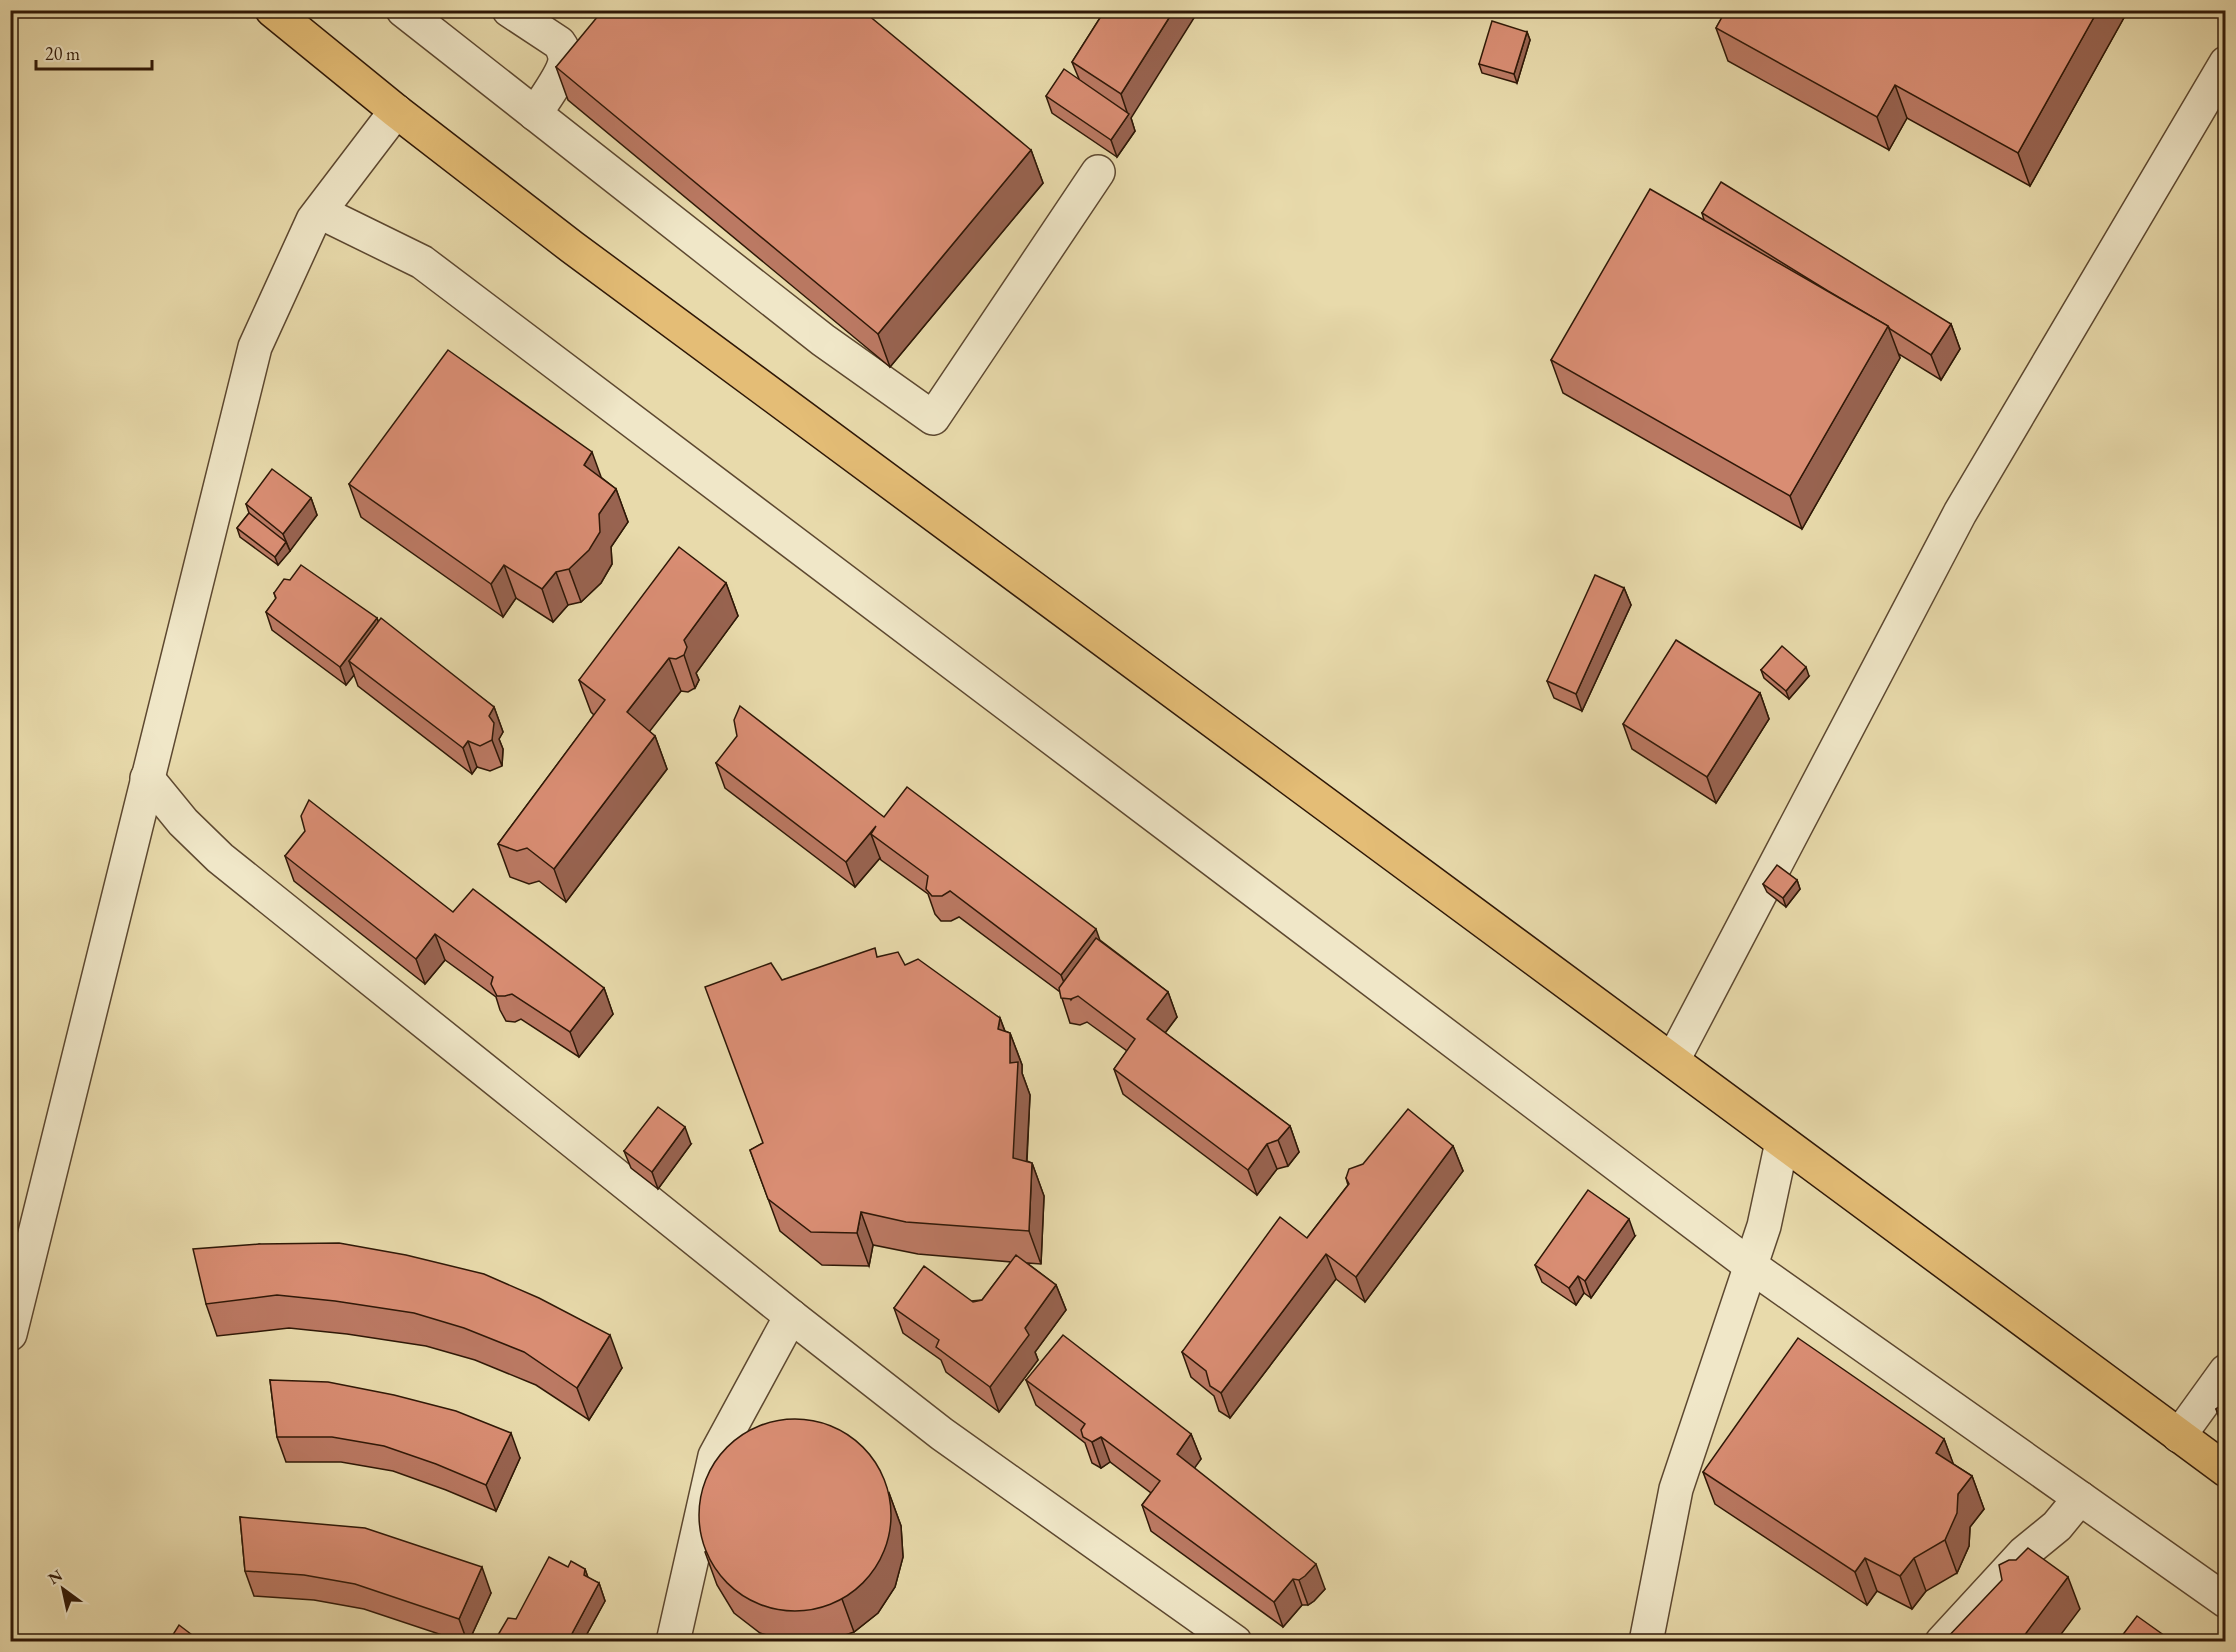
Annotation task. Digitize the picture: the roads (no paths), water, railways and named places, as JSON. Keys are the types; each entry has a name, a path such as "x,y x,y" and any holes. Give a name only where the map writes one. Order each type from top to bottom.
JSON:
{"main road":[{"path":"279,13 396,111 572,248 2226,1470"}],"street":[{"path":"403,10 823,340 933,418 1098,172"},
{"path":"509,10 560,43 564,50 565,60 535,114"},
{"path":"1673,1060 1960,513 2226,63"},
{"path":"10,1334 255,347 313,220 396,111"},
{"path":"320,212 422,262 1751,1266 2226,1601"},
{"path":"147,778 183,822 220,858 791,1316 942,1434 1235,1641"},
{"path":"1646,1641 1676,1489 1764,1226 1782,1142"},
{"path":"673,1641 715,1456 791,1316"},
{"path":"2179,1436 2226,1371"},
{"path":"1942,1641 2024,1553 2056,1526 2080,1498"}]}
